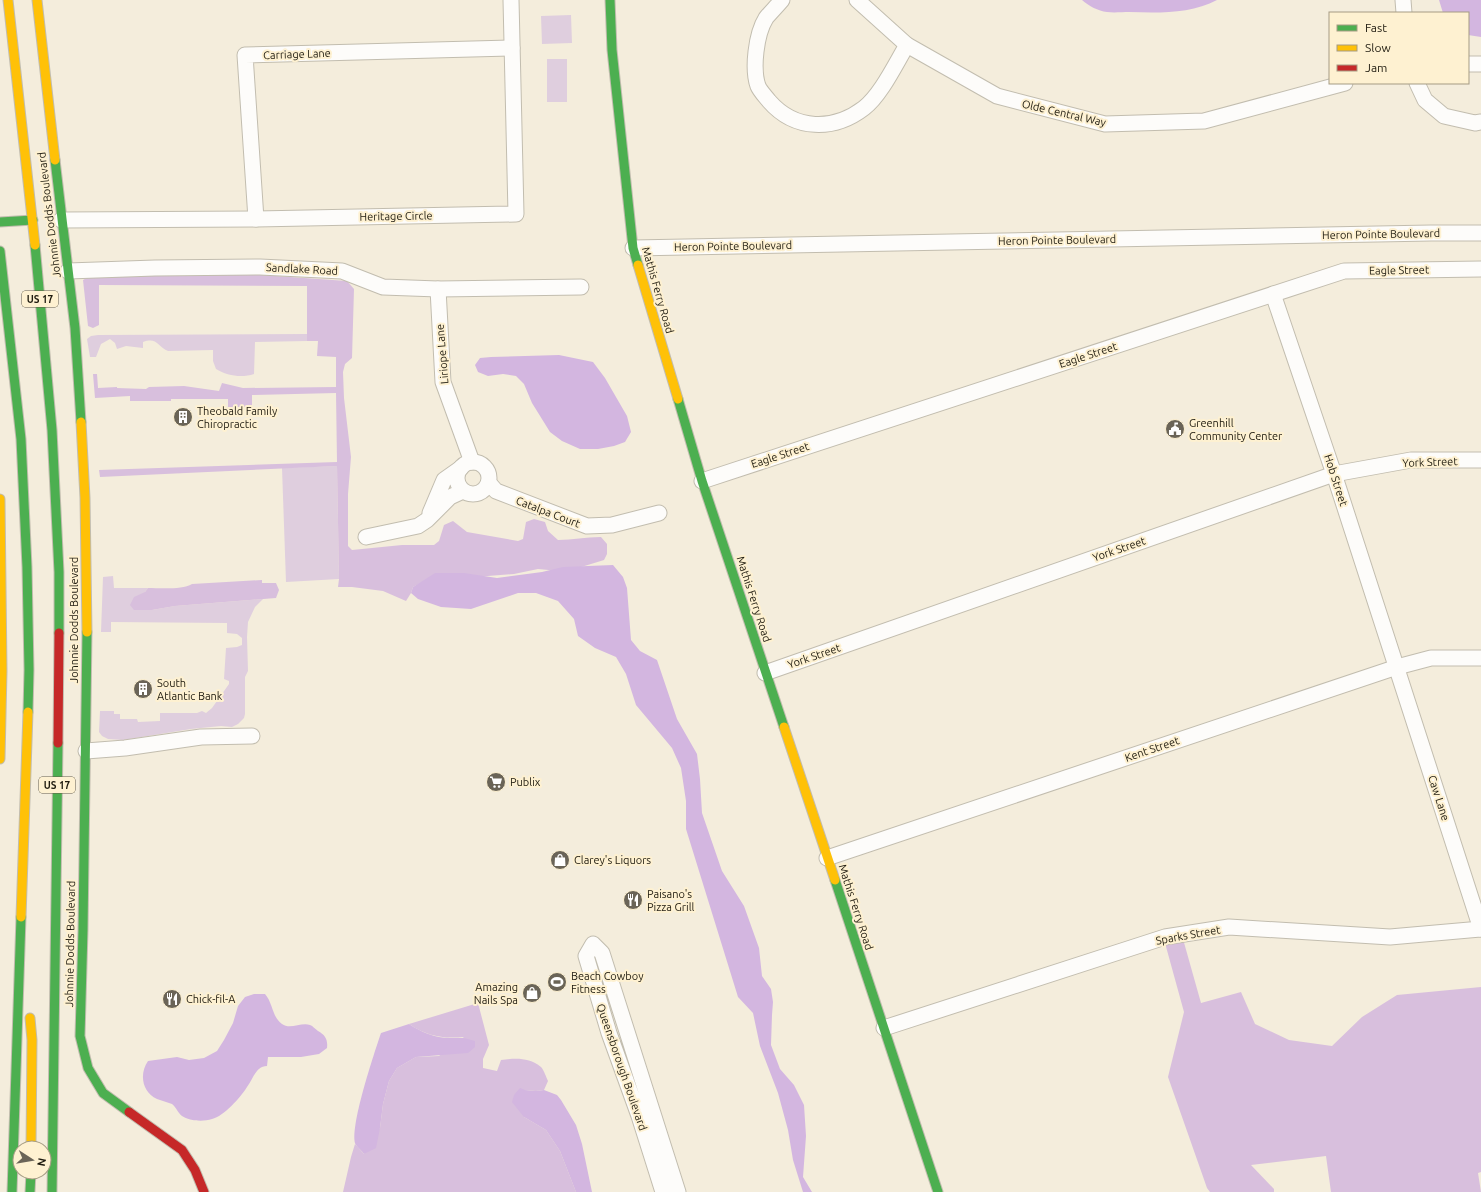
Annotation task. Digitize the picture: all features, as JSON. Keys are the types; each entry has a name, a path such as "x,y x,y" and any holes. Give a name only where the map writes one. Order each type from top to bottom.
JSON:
{"main road":[{"name":"Johnnie Dodds Boulevard","path":"8,0 32,220 52,430 59,572 52,1192"},
{"name":"Johnnie Dodds Boulevard","path":"37,0 61,220 75,328 85,498 87,640 86,751 80,1036 88,1068 103,1093 182,1150 200,1177 204,1192"},
{"name":"Mathis Ferry Road","path":"610,0 612,50 633,248 702,481 938,1192"},
{"path":"0,222 32,220"},
{"name":"US 17","path":"0,251 20,439 29,670 12,1192"},
{"path":"0,499 0,759"},
{"path":"21,918 28,994"},
{"path":"30,1010 32,1040 31,1140"},
{"path":"30,1192 31,1180"}],"street":[{"name":"Heritage Circle","path":"61,220 256,219 516,214 511,0"},
{"path":"782,0 766,19 759,34 755,60 758,87 782,113 799,122 811,125 823,124 839,122 852,117 866,106 878,92 907,45"},
{"name":"Olde Central Way","path":"857,0 907,45 997,96 1105,124 1204,121 1341,84"},
{"path":"1403,0 1404,12"},
{"name":"Carriage Lane","path":"256,219 245,55 512,48"},
{"path":"1469,64 1481,64"},
{"path":"1417,84 1425,100 1444,116 1481,122"},
{"name":"Heron Pointe Boulevard","path":"633,248 1481,233"},
{"name":"Sandlake Road","path":"68,272 155,268 260,267 342,271 384,287 438,289 581,287"},
{"name":"Eagle Street","path":"702,481 1344,271 1481,269"},
{"name":"Liriope Lane","path":"438,289 443,382 466,465"},
{"name":"Hob Street","path":"1273,294 1397,667"},
{"name":"York Street","path":"765,672 1334,474 1411,460 1481,460"},
{"path":"427,520 444,480 466,465 478,463 484,466 490,477 486,489 481,493 474,495 463,491 457,480 458,474 466,465"},
{"name":"Catalpa Court","path":"489,483 496,492 587,526 612,525 659,513"},
{"path":"366,537 418,526 427,520 450,497 463,491"},
{"name":"Kent Street","path":"827,858 1397,667 1431,658 1481,658"},
{"name":"Caw Lane","path":"1397,667 1481,929"},
{"path":"86,751 126,748 200,738 252,736"},
{"name":"Sparks Street","path":"884,1028 1165,937 1229,927 1390,937 1481,929"},
{"name":"Queensborough Boulevard","path":"663,1192 639,1116 609,1033 586,956 593,944 602,953 678,1192"}],"shaded area":[{"path":"1082,0 1217,0 1196,8 1174,12 1151,13 1104,11 1094,8"},
{"path":"1439,0 1481,0 1481,37 1469,35 1469,12 1443,12"},
{"path":"571,15 572,43 542,44 541,16"},
{"path":"547,59 567,59 567,102 547,102"},
{"path":"247,274 347,281 354,289 352,358 345,364 343,372 344,398 351,457 348,494 348,546 352,550 402,545 434,545 439,541 444,525 453,521 467,532 518,541 523,539 526,522 534,519 545,522 548,531 558,540 601,537 607,544 607,554 604,560 578,568 559,571 538,569 514,574 424,581 413,587 406,601 383,591 352,587 338,587 337,466 100,477 99,470 337,462 336,393 252,395 252,407 228,407 228,399 130,401 130,396 95,398 93,374 97,374 98,388 117,387 146,389 149,387 184,386 219,391 222,383 243,388 336,387 336,357 317,356 318,341 307,341 307,286 99,285 99,325 93,328 88,326 83,280 90,276"},
{"path":"307,334 307,341 255,342 254,374 240,376 230,375 216,369 213,361 213,350 168,351 154,341 143,342 143,348 126,346 117,349 115,343 110,339 101,344 96,357 90,357 87,339 91,336 98,335"},
{"path":"559,355 593,362 605,378 627,416 631,432 625,442 598,449 580,449 562,441 550,432 532,403 524,384 516,376 503,374 488,376 478,372 475,365 480,358"},
{"path":"337,466 339,579 286,582 282,468"},
{"path":"613,565 623,577 627,588 631,640 640,651 657,660 677,719 697,754 702,813 722,871 744,906 759,948 762,976 771,989 773,1002 771,1045 780,1069 794,1085 804,1105 806,1136 803,1177 812,1192 803,1192 793,1160 788,1130 778,1093 760,1046 753,1013 738,997 686,829 686,801 681,768 672,748 636,705 626,674 616,657 595,648 578,636 574,619 558,601 536,593 518,593 471,609 441,607 418,599 411,593 413,587 435,573 464,573 497,578 542,572 563,567"},
{"path":"113,576 114,588 148,588 145,592 152,610 175,606 263,599 255,607 248,622 248,671 245,677 245,714 244,718 238,724 232,727 221,726 191,729 123,740 108,739 102,736 99,732 100,711 114,711 114,714 120,714 120,719 137,719 138,722 160,721 160,713 197,713 202,711 206,713 212,708 229,684 229,681 224,679 226,648 242,645 242,638 237,634 227,633 227,623 111,622 111,632 101,632 103,577"},
{"path":"262,580 262,583 276,583 279,590 276,598 175,606 152,610 134,610 130,605 134,597 145,592 148,588 177,588 192,584"},
{"path":"1183,939 1201,1003 1241,992 1255,1024 1289,1040 1332,1046 1362,1017 1397,995 1481,987 1481,1172 1478,1173 1481,1192 1331,1192 1326,1156 1251,1165 1274,1189 1274,1192 1210,1192 1207,1188 1168,1077 1184,1012 1165,943"},
{"path":"254,994 265,994 270,1002 276,1018 285,1026 307,1024 312,1026 326,1038 327,1048 319,1054 301,1057 268,1057 267,1066 260,1068 257,1071 236,1101 222,1114 208,1120 185,1118 172,1104 157,1099 148,1092 145,1087 143,1077 145,1066 148,1061 177,1057 189,1060 204,1058 217,1051 233,1023 238,1006 245,997"},
{"path":"478,1003 489,1045 483,1059 483,1068 497,1071 501,1060 517,1059 532,1061 543,1070 548,1081 544,1090 525,1090 524,1117 546,1130 560,1151 576,1192 343,1192 355,1144 364,1154 380,1128 383,1104 389,1081 397,1068 416,1057 439,1056 464,1037 449,1038 435,1036 409,1024"},
{"path":"409,1024 418,1030 434,1036 444,1038 465,1038 475,1041 475,1047 468,1053 416,1057 397,1068 389,1081 383,1104 376,1148 364,1154 356,1145 356,1124 363,1090 373,1056 381,1033"},
{"path":"520,1088 536,1091 544,1090 557,1095 561,1100 576,1125 582,1144 592,1192 576,1192 560,1151 546,1130 524,1117 512,1102 514,1095"}],"traffic: fast":[{"path":"610,0 612,50 633,248 638,265"},
{"path":"55,160 75,328 81,422"},
{"path":"0,222 33,220"},
{"path":"35,245 52,430 59,572 59,633"},
{"path":"0,251 21,439 27,567 29,670 28,712"},
{"path":"678,399 702,481 784,727"},
{"path":"87,632 80,1036 88,1068 103,1093 129,1112"},
{"path":"52,1192 58,743"},
{"path":"835,880 938,1192"},
{"path":"12,1192 21,917"},
{"path":"30,1192 31,1180"}],"traffic: slow":[{"path":"8,0 35,245"},
{"path":"37,0 55,160"},
{"path":"638,265 678,399"},
{"path":"81,422 85,498 87,632"},
{"path":"0,499 2,671 0,759"},
{"path":"21,917 28,712"},
{"path":"784,727 835,880"},
{"path":"30,1018 32,1040 31,1140"}],"traffic: jam":[{"path":"58,743 59,633"},
{"path":"129,1112 182,1150 195,1170 204,1192"}],"place":[{"name":"Theobald Family Chiropractic","path":"183,417"},
{"name":"Greenhill Community Center","path":"1175,429"},
{"name":"South Atlantic Bank","path":"143,689"},
{"name":"Publix","path":"496,782"},
{"name":"Clarey's Liquors","path":"560,860"},
{"name":"Paisano's Pizza Grill","path":"633,900"},
{"name":"Beach Cowboy Fitness","path":"557,982"},
{"name":"Amazing Nails Spa","path":"532,993"},
{"name":"Chick-fil-A","path":"172,999"}]}
